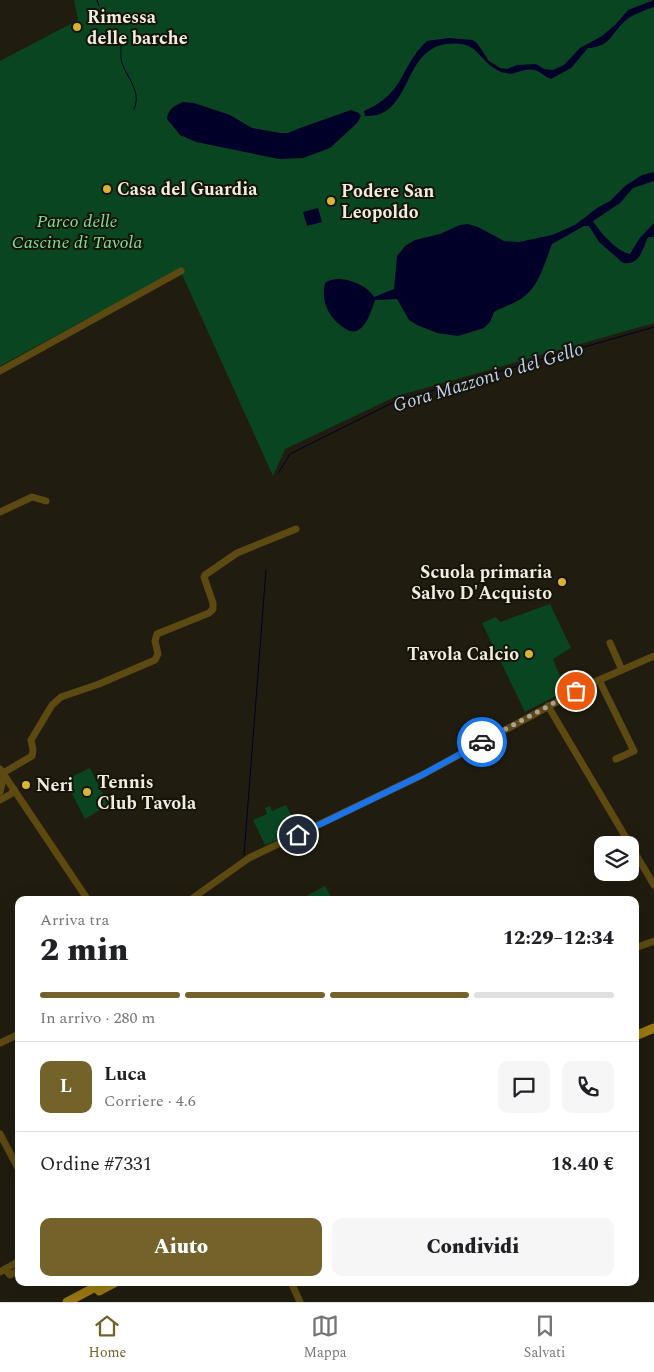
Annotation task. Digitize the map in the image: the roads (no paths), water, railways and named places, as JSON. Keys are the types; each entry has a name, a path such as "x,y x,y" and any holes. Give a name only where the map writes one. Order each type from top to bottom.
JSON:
{"main road":[{"path":"639,1034 654,1028"},
{"path":"67,1302 97,1286"},
{"path":"79,1302 109,1286"}],"street":[{"path":"0,371 181,271"},
{"path":"0,512 32,497 46,501"},
{"path":"2,773 32,756 31,740 52,705 62,697 99,684 155,660 158,654 155,641 157,634 209,613 213,609 214,603 204,577 205,575 237,553 296,529"},
{"path":"610,643 622,670"},
{"path":"196,896 249,858 422,775 599,680 654,656"},
{"path":"599,680 634,751 616,758"},
{"path":"548,706 654,885"},
{"path":"2,773 85,896"},
{"path":"1,795 2,773"},
{"path":"1,795 11,794 14,789"},
{"path":"1,795 19,798"},
{"path":"639,947 654,941"},
{"path":"0,1043 15,1036"},
{"path":"0,1134 15,1162"},
{"path":"15,1263 3,1270 10,1275 15,1272"},
{"path":"293,1286 300,1302"}],"water":[{"path":"654,0 654,7 628,19 610,39 601,45 588,48 571,68 551,79 534,70 524,70 511,74 501,72 490,65 471,47 461,44 441,45 427,53 417,64 402,93 393,105 381,113 365,116 364,111 378,104 395,88 411,60 427,41 448,38 473,40 489,61 500,68 507,69 517,65 536,64 544,69 553,70 564,65 580,48 602,36 628,10"},
{"path":"183,102 194,103 230,115 252,128 280,133 288,133 351,110 359,113 361,116 357,123 330,148 303,158 279,159 196,142 180,135 167,119 172,108"},
{"path":"654,172 654,181 633,188 620,203 593,221 614,245 630,254 639,239 654,223 654,237 647,239 636,260 623,263 599,242 589,226 584,226 552,244 536,283 519,300 494,312 490,322 484,328 458,336 437,333 409,320 397,299 375,300 364,325 355,331 350,331 340,325 328,312 324,289 325,283 331,280 352,281 365,288 374,297 394,289 397,256 405,246 415,240 468,224 478,227 504,241 519,242 552,235 575,225 597,208 610,201 625,186 642,175"},
{"path":"318,208 322,222 307,226 303,212"}],"waterway":[{"path":"97,0 99,6"},
{"path":"101,35 114,33 119,38 121,59 135,89 136,102 134,109"},
{"name":"Gora Mazzoni o del Gello","path":"279,472 290,454 396,401 654,327"},
{"path":"244,855 266,570"}],"place":[{"name":"Rimessa delle barche","path":"77,27"},
{"name":"Casa del Guardia","path":"107,189"},
{"name":"Podere San Leopoldo","path":"331,201"},
{"name":"Scuola primaria Salvo D'Acquisto","path":"562,582"},
{"name":"Tavola Calcio","path":"529,654"},
{"name":"Neri","path":"26,785"},
{"name":"Tennis Club Tavola","path":"87,792"}],"park label":[{"name":"Parco delle Cascine di Tavola","path":"77,231"}]}
